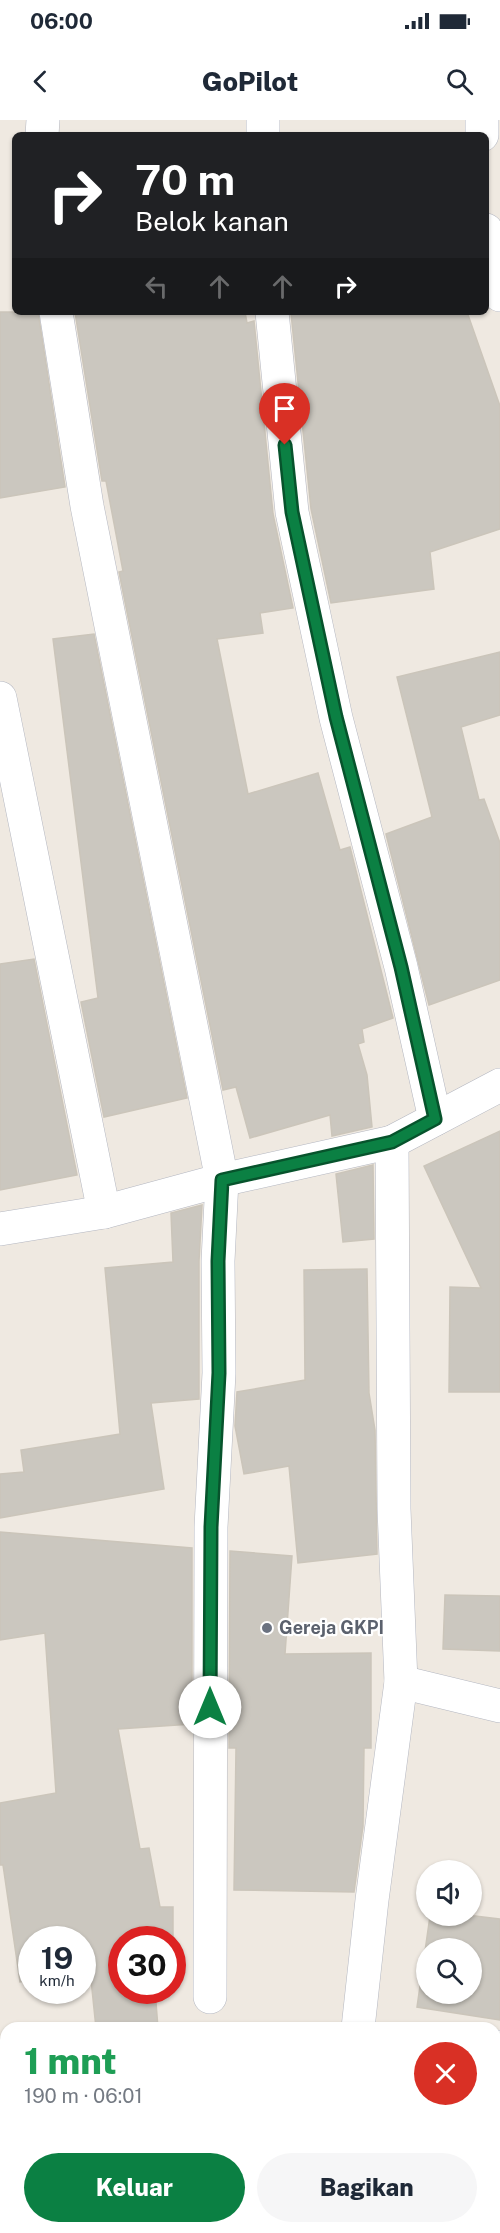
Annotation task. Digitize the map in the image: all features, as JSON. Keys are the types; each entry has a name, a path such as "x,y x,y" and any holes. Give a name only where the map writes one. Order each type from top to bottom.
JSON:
{"street":[{"path":"489,260 500,295"},
{"path":"56,315 87,506 222,1180 218,1261 219,1373 211,1527 210,1997"},
{"path":"272,315 292,512 336,717 401,967 435,1119"},
{"path":"0,698 104,1212"},
{"path":"0,1229 104,1212 222,1180 392,1142 500,1085"},
{"path":"359,2022 372,1900 401,1682 394,1509 392,1142"},
{"path":"401,1682 500,1706"}],"building":[{"path":"0,312 12,312 12,315 38,315 65,487 0,498"},
{"path":"75,315 246,315 247,323 254,321 273,514 293,608 260,613 263,633 217,639 248,794 318,773 340,850 350,847 393,1018 362,1029 364,1042 358,1044 367,1075 372,1127 332,1136 330,1115 250,1138 236,1087 223,1090 119,572 123,571 106,481 102,481"},
{"path":"291,315 468,315 500,406 500,529 430,552 434,589 331,603 311,509"},
{"path":"94,634 187,1098 104,1117 81,1002 98,998 53,639"},
{"path":"500,652 500,715 461,727 479,800 484,799 500,843 500,980 429,1005 386,834 432,817 397,677"},
{"path":"34,959 77,1175 0,1190 0,964"},
{"path":"500,1131 500,1392 449,1392 450,1287 481,1288 424,1166"},
{"path":"373,1165 374,1239 343,1242 336,1174"},
{"path":"202,1205 199,1261 199,1399 151,1403 164,1489 0,1518 0,1474 24,1472 21,1450 120,1434 105,1268 173,1262 171,1213"},
{"path":"367,1269 369,1393 375,1430 377,1554 298,1563 289,1466 244,1474 235,1426 237,1392 305,1380 304,1270"},
{"path":"0,1532 192,1548 192,1724 118,1729 140,1849 149,1848 160,1907 173,1907 173,1926 108,1926 108,2004 156,2004 158,2022 95,2022 94,2004 96,2004 96,1926 18,1926 18,1968 3,1865 0,1865 0,1803 56,1793 45,1633 0,1640"},
{"path":"230,1551 292,1556 285,1654 371,1653 371,1748 364,1748 363,1826 354,1892 234,1890 236,1748 229,1748"},
{"path":"445,1595 500,1596 500,1651 443,1649"},
{"path":"482,1917 500,1919 500,2020 417,2007 417,2004 482,2004 482,1938 427,1938 429,1926 482,1926"}],"place":[{"name":"Gereja GKPI","path":"267,1628"}],"route":[{"path":"210,1707 211,1527 219,1373 218,1261 222,1180 392,1142 435,1119 401,967 336,717 292,512 285,445"}]}
